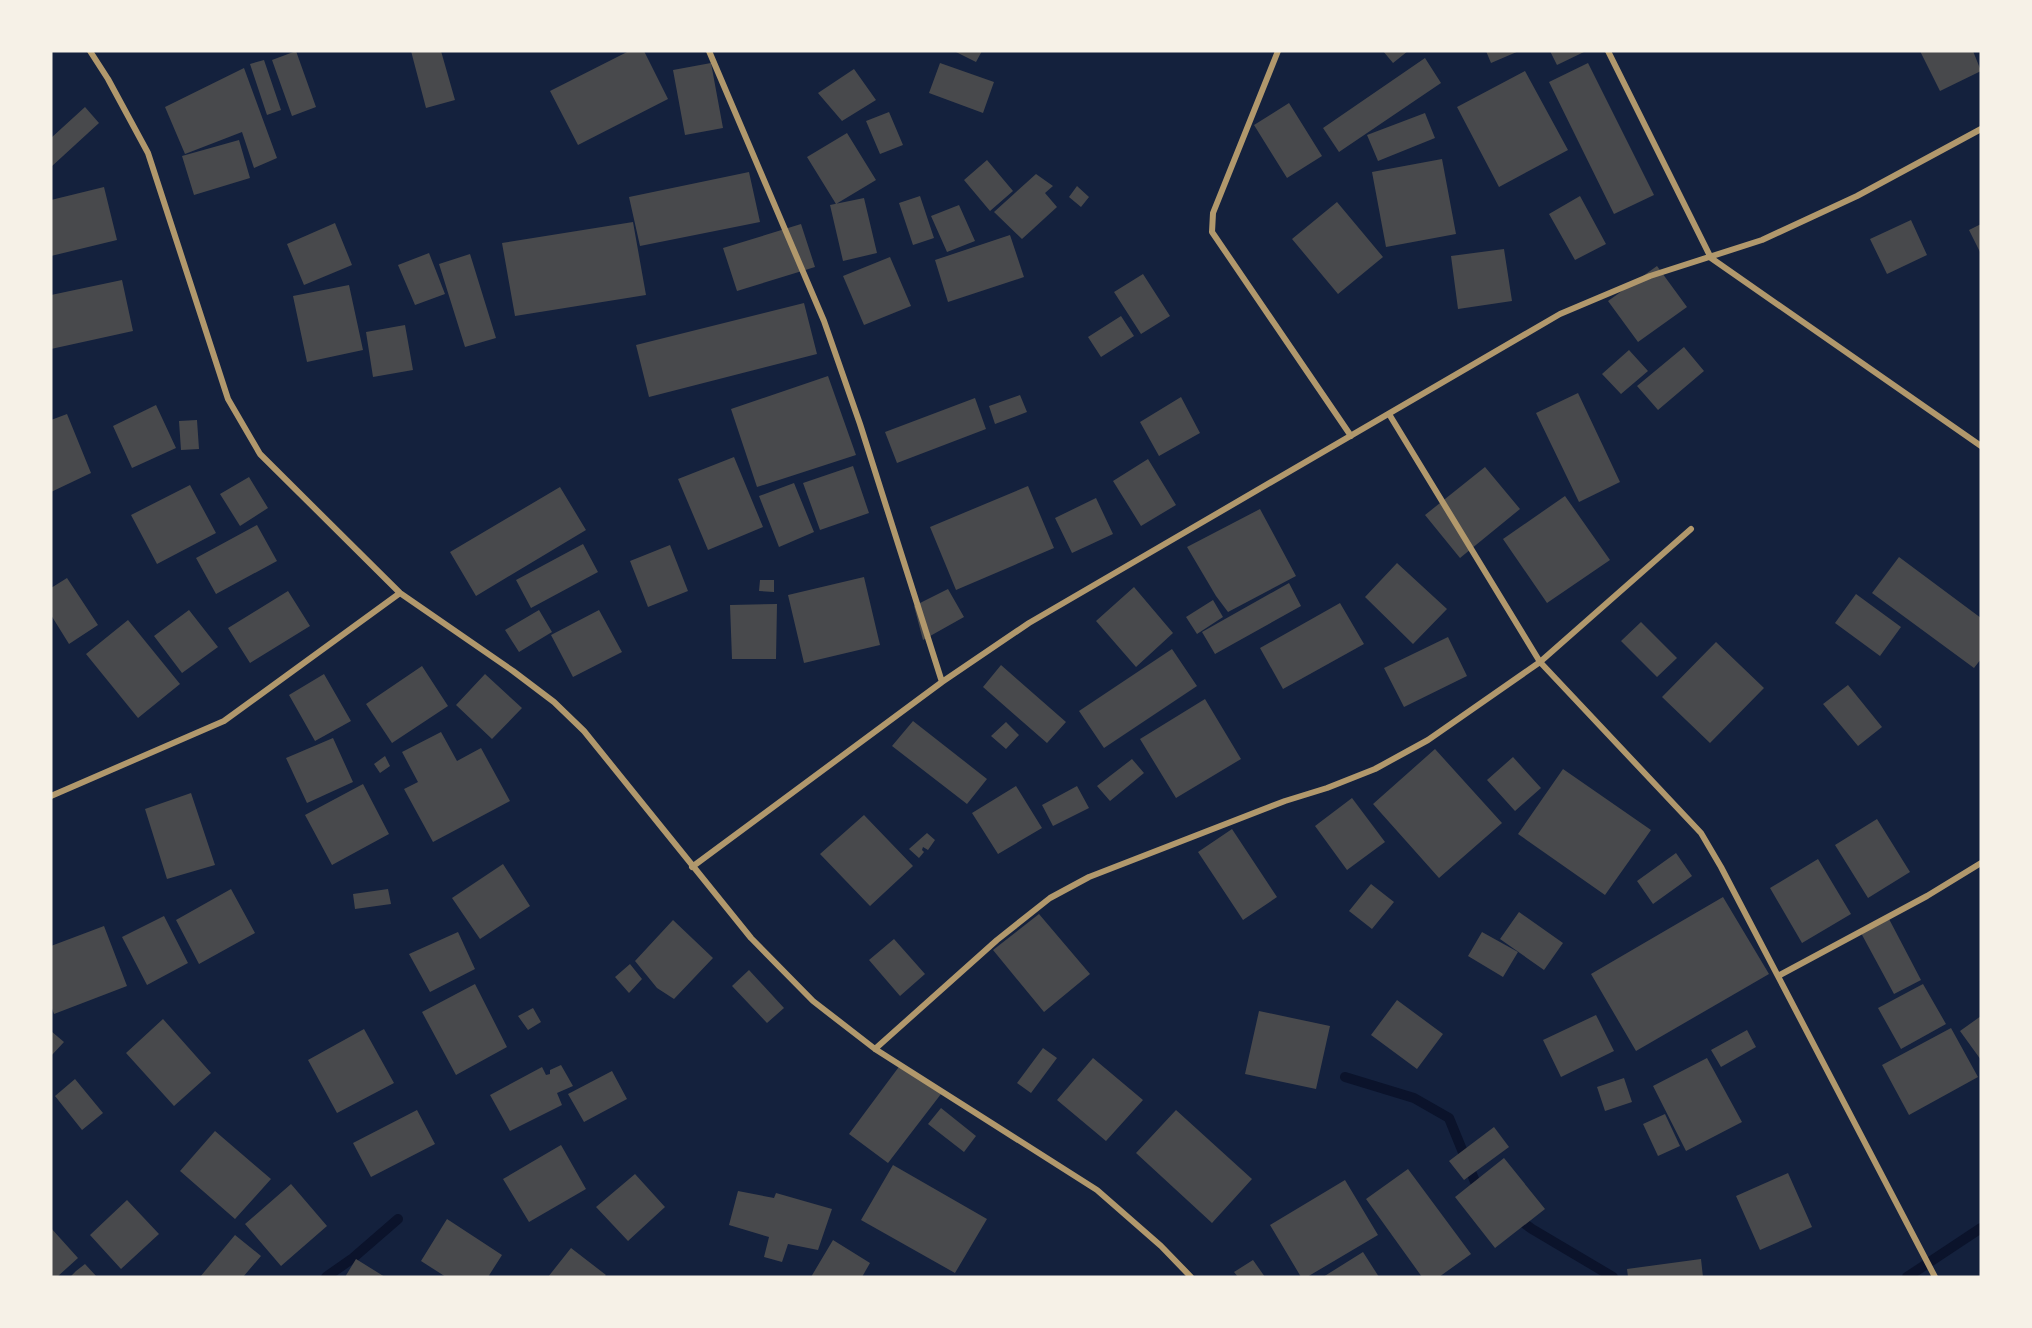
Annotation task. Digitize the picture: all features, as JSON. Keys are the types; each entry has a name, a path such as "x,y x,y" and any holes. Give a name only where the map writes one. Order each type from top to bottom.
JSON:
{"street":[{"path":"90,51 108,79 148,153 228,399 260,454 400,593 513,670 554,702 584,731 751,938 813,1001 875,1049 1097,1190 1161,1246 1191,1277"},
{"path":"709,51 824,321 860,424 942,682"},
{"path":"1278,51 1213,213 1212,232 1351,436"},
{"path":"1608,51 1711,258 1981,446"},
{"path":"692,867 942,682 1029,622 1560,314 1650,276 1762,240 1857,196 1981,129"},
{"path":"1389,414 1540,662 1701,833 1721,867 1935,1277"},
{"path":"875,1049 997,940 1050,898 1089,877 1285,801 1328,788 1375,769 1428,740 1540,662 1691,529"},
{"path":"51,796 224,721 400,593"},
{"path":"1778,976 1927,896 1981,863"}],"building":[{"path":"296,51 316,107 292,116 272,60"},
{"path":"411,51 441,51 455,100 426,108"},
{"path":"629,51 644,51 668,99 578,145 550,91"},
{"path":"954,51 982,51 976,62"},
{"path":"1383,51 1408,51 1393,63"},
{"path":"1486,51 1519,51 1491,63"},
{"path":"1550,51 1586,51 1557,65"},
{"path":"1920,51 1973,51 1981,71 1940,91"},
{"path":"1425,58 1441,83 1339,152 1323,128"},
{"path":"264,60 281,110 267,115 250,64"},
{"path":"711,63 723,128 685,135 673,70"},
{"path":"940,63 994,82 983,113 929,93"},
{"path":"1588,63 1654,195 1614,214 1549,82"},
{"path":"244,68 277,158 254,168 242,132 185,154 165,107"},
{"path":"854,69 876,100 842,121 818,93"},
{"path":"1525,71 1568,150 1499,187 1457,107"},
{"path":"1289,103 1322,156 1287,178 1254,125"},
{"path":"85,107 99,123 51,167 51,138"},
{"path":"889,112 903,145 880,154 866,121"},
{"path":"1425,113 1435,138 1378,161 1367,135"},
{"path":"847,133 876,180 836,204 807,157"},
{"path":"239,140 250,178 194,195 182,156"},
{"path":"1442,159 1456,234 1386,247 1372,172"},
{"path":"987,160 1013,191 990,211 964,180"},
{"path":"749,172 760,222 640,246 629,197"},
{"path":"1036,174 1053,186 1045,193 1057,207 1022,239 994,212"},
{"path":"1077,186 1089,197 1081,207 1069,197"},
{"path":"104,187 117,240 51,256 51,200"},
{"path":"920,196 934,238 913,245 899,203"},
{"path":"1580,196 1606,244 1575,260 1549,214"},
{"path":"864,198 877,253 843,261 830,205"},
{"path":"1337,202 1383,257 1338,294 1292,239"},
{"path":"959,205 975,241 947,252 931,216"},
{"path":"1911,220 1927,255 1887,274 1870,239"},
{"path":"633,222 646,295 515,316 502,243"},
{"path":"335,223 352,265 304,285 287,244"},
{"path":"801,224 815,267 737,291 723,248"},
{"path":"1981,224 1981,254 1969,230"},
{"path":"1010,235 1024,277 948,302 935,260"},
{"path":"1504,249 1512,301 1458,309 1451,256"},
{"path":"429,253 445,294 415,305 398,265"},
{"path":"470,254 496,338 465,347 439,264"},
{"path":"890,257 911,306 864,325 843,276"},
{"path":"1657,266 1687,307 1638,342 1608,301"},
{"path":"1143,274 1170,316 1141,334 1114,292"},
{"path":"122,280 133,331 51,349 51,295"},
{"path":"349,285 363,350 307,362 293,296"},
{"path":"804,303 817,354 649,397 636,345"},
{"path":"1121,316 1134,336 1101,357 1088,337"},
{"path":"405,325 413,370 373,377 366,332"},
{"path":"1684,347 1704,371 1658,410 1637,386"},
{"path":"1629,350 1648,371 1621,394 1602,374"},
{"path":"828,376 856,455 757,487 731,409"},
{"path":"1578,393 1620,482 1579,502 1536,413"},
{"path":"1020,395 1027,412 995,424 989,406"},
{"path":"1181,397 1200,433 1159,456 1140,422"},
{"path":"975,398 986,429 897,463 885,432"},
{"path":"156,405 176,448 132,468 113,426"},
{"path":"67,414 91,473 51,492 51,420"},
{"path":"197,420 199,449 181,450 179,421"},
{"path":"734,457 763,527 708,550 678,479"},
{"path":"1148,459 1176,505 1141,526 1113,481"},
{"path":"853,466 869,513 820,530 803,483"},
{"path":"1485,467 1520,509 1460,558 1425,515"},
{"path":"249,477 268,508 240,526 220,494"},
{"path":"794,483 814,532 779,547 759,496"},
{"path":"190,485 216,533 157,564 131,515"},
{"path":"1028,486 1054,548 956,590 930,527"},
{"path":"560,487 586,530 476,596 450,552"},
{"path":"1565,496 1610,560 1547,603 1503,539"},
{"path":"1096,498 1113,534 1072,553 1055,518"},
{"path":"1260,509 1296,576 1228,612 1187,547"},
{"path":"257,525 277,561 216,594 196,558"},
{"path":"583,544 598,572 531,608 516,580"},
{"path":"670,545 688,591 648,607 630,561"},
{"path":"1899,557 1981,618 1981,659 1974,668 1872,593"},
{"path":"1397,563 1447,609 1413,644 1365,597"},
{"path":"864,577 880,645 804,663 788,595"},
{"path":"67,578 98,625 69,644 51,615 51,588"},
{"path":"760,580 774,580 774,592 759,591"},
{"path":"1289,583 1301,606 1215,654 1202,632"},
{"path":"1134,587 1173,633 1136,667 1096,621"},
{"path":"948,589 964,617 923,640 914,606"},
{"path":"288,591 310,626 250,663 228,628"},
{"path":"1856,594 1901,627 1880,656 1835,623"},
{"path":"1213,600 1223,617 1197,634 1186,617"},
{"path":"1340,603 1364,644 1283,689 1260,648"},
{"path":"777,604 776,659 732,659 730,605"},
{"path":"189,610 218,647 182,673 154,636"},
{"path":"539,610 552,632 519,652 505,630"},
{"path":"599,610 622,652 573,677 551,635"},
{"path":"128,620 180,684 138,718 86,654"},
{"path":"1641,622 1677,658 1657,677 1621,641"},
{"path":"1448,637 1467,676 1404,707 1384,668"},
{"path":"1716,642 1764,688 1710,743 1662,697"},
{"path":"1172,649 1197,686 1104,748 1079,711"},
{"path":"1001,665 1066,722 1047,743 983,687"},
{"path":"422,666 448,706 392,743 366,704"},
{"path":"324,674 351,721 315,741 289,695"},
{"path":"485,674 522,708 492,739 456,705"},
{"path":"1848,685 1882,727 1858,746 1823,704"},
{"path":"1205,699 1241,759 1176,798 1140,739"},
{"path":"913,721 987,779 967,804 892,746"},
{"path":"1006,722 1019,735 1006,749 991,736"},
{"path":"441,732 457,761 481,748 510,801 433,842 404,789 418,782 402,752"},
{"path":"333,738 353,782 307,803 286,758"},
{"path":"1435,749 1502,823 1439,878 1373,804"},
{"path":"385,756 390,766 380,773 374,764"},
{"path":"1513,757 1541,788 1515,811 1487,780"},
{"path":"1132,759 1144,773 1110,801 1097,786"},
{"path":"1563,769 1651,830 1605,895 1518,834"},
{"path":"363,784 389,834 332,865 305,815"},
{"path":"1016,786 1042,828 998,854 972,813"},
{"path":"1077,786 1089,808 1053,826 1042,805"},
{"path":"191,793 215,865 167,879 145,809"},
{"path":"1352,798 1385,842 1347,870 1315,826"},
{"path":"864,815 913,866 870,906 820,854"},
{"path":"1877,819 1910,872 1868,898 1835,845"},
{"path":"1232,829 1277,897 1243,920 1198,852"},
{"path":"927,833 935,840 928,850 923,847 924,852 919,858 909,849"},
{"path":"1676,853 1692,876 1653,904 1637,881"},
{"path":"1818,859 1851,914 1802,943 1770,888"},
{"path":"503,864 530,906 480,939 452,898"},
{"path":"1371,884 1394,902 1372,929 1349,911"},
{"path":"231,889 255,933 199,964 176,920"},
{"path":"388,889 391,904 355,909 353,894"},
{"path":"1723,897 1769,974 1636,1051 1591,974"},
{"path":"1519,912 1563,943 1544,970 1500,939"},
{"path":"1039,914 1090,974 1044,1012 993,950"},
{"path":"164,916 188,963 147,985 122,937"},
{"path":"1889,919 1921,980 1894,994 1861,933"},
{"path":"673,920 713,958 674,999 657,988 635,961"},
{"path":"104,926 127,986 54,1014 51,1006 51,946"},
{"path":"458,932 475,969 430,992 409,954"},
{"path":"1482,932 1518,952 1503,977 1468,956"},
{"path":"894,939 925,974 900,996 869,960"},
{"path":"630,964 642,979 629,993 615,977"},
{"path":"749,970 784,1008 767,1023 732,986"},
{"path":"475,984 507,1047 456,1075 422,1012"},
{"path":"1923,984 1946,1024 1901,1049 1878,1008"},
{"path":"1397,1000 1443,1034 1417,1069 1371,1035"},
{"path":"533,1008 541,1022 528,1030 518,1016"},
{"path":"1259,1011 1330,1026 1316,1089 1245,1074"},
{"path":"1596,1015 1614,1051 1561,1077 1543,1040"},
{"path":"1981,1016 1981,1060 1960,1031"},
{"path":"163,1019 211,1073 174,1106 126,1053"},
{"path":"1951,1028 1978,1077 1909,1115 1882,1065"},
{"path":"364,1029 394,1083 337,1113 308,1060"},
{"path":"1747,1030 1756,1047 1721,1067 1711,1050"},
{"path":"51,1031 64,1042 51,1056"},
{"path":"1043,1048 1057,1058 1031,1093 1017,1083"},
{"path":"1093,1058 1143,1100 1106,1141 1057,1100"},
{"path":"1707,1058 1742,1122 1686,1151 1653,1086"},
{"path":"901,1064 941,1094 888,1163 849,1134"},
{"path":"561,1065 573,1086 557,1093 562,1105 510,1131 490,1095 542,1067 546,1075 550,1074 550,1070"},
{"path":"612,1071 627,1099 584,1122 568,1094"},
{"path":"1624,1078 1632,1102 1605,1111 1597,1087"},
{"path":"75,1079 103,1113 82,1130 55,1096"},
{"path":"941,1108 976,1136 964,1152 928,1124"},
{"path":"417,1110 435,1144 371,1177 353,1143"},
{"path":"1176,1110 1252,1179 1212,1223 1136,1153"},
{"path":"1665,1114 1680,1146 1658,1156 1643,1124"},
{"path":"1494,1127 1509,1147 1464,1180 1449,1161"},
{"path":"215,1131 271,1179 235,1219 180,1171"},
{"path":"561,1145 586,1189 529,1222 503,1179"},
{"path":"1504,1158 1545,1209 1495,1248 1455,1197"},
{"path":"893,1165 987,1219 955,1273 861,1220"},
{"path":"1408,1169 1471,1254 1439,1277 1422,1277 1366,1199"},
{"path":"1788,1173 1812,1227 1760,1250 1736,1196"},
{"path":"635,1174 665,1207 628,1241 596,1207"},
{"path":"1345,1180 1378,1235 1307,1277 1301,1277 1270,1225"},
{"path":"291,1184 327,1226 281,1266 245,1224"},
{"path":"738,1191 774,1198 776,1193 832,1209 818,1250 788,1244 782,1262 764,1257 769,1237 729,1225"},
{"path":"127,1200 159,1234 121,1269 90,1235"},
{"path":"447,1219 502,1255 488,1277 446,1277 421,1261"},
{"path":"51,1228 78,1258 57,1277 51,1277"},
{"path":"235,1235 261,1256 243,1277 200,1277"},
{"path":"833,1240 870,1263 862,1277 811,1277"},
{"path":"571,1248 606,1275 604,1277 548,1277"},
{"path":"1363,1252 1379,1277 1323,1277"},
{"path":"356,1259 385,1277 345,1277"},
{"path":"1701,1259 1703,1277 1628,1277 1627,1269"},
{"path":"1253,1260 1265,1277 1238,1277 1234,1272"},
{"path":"85,1264 97,1277 70,1277 76,1271"}],"waterway":[{"path":"1345,1077 1414,1098 1449,1118 1478,1189 1483,1192"},
{"path":"1514,1216 1613,1277"},
{"path":"326,1277 353,1258 398,1219"},
{"path":"1907,1277 1981,1228"}]}
